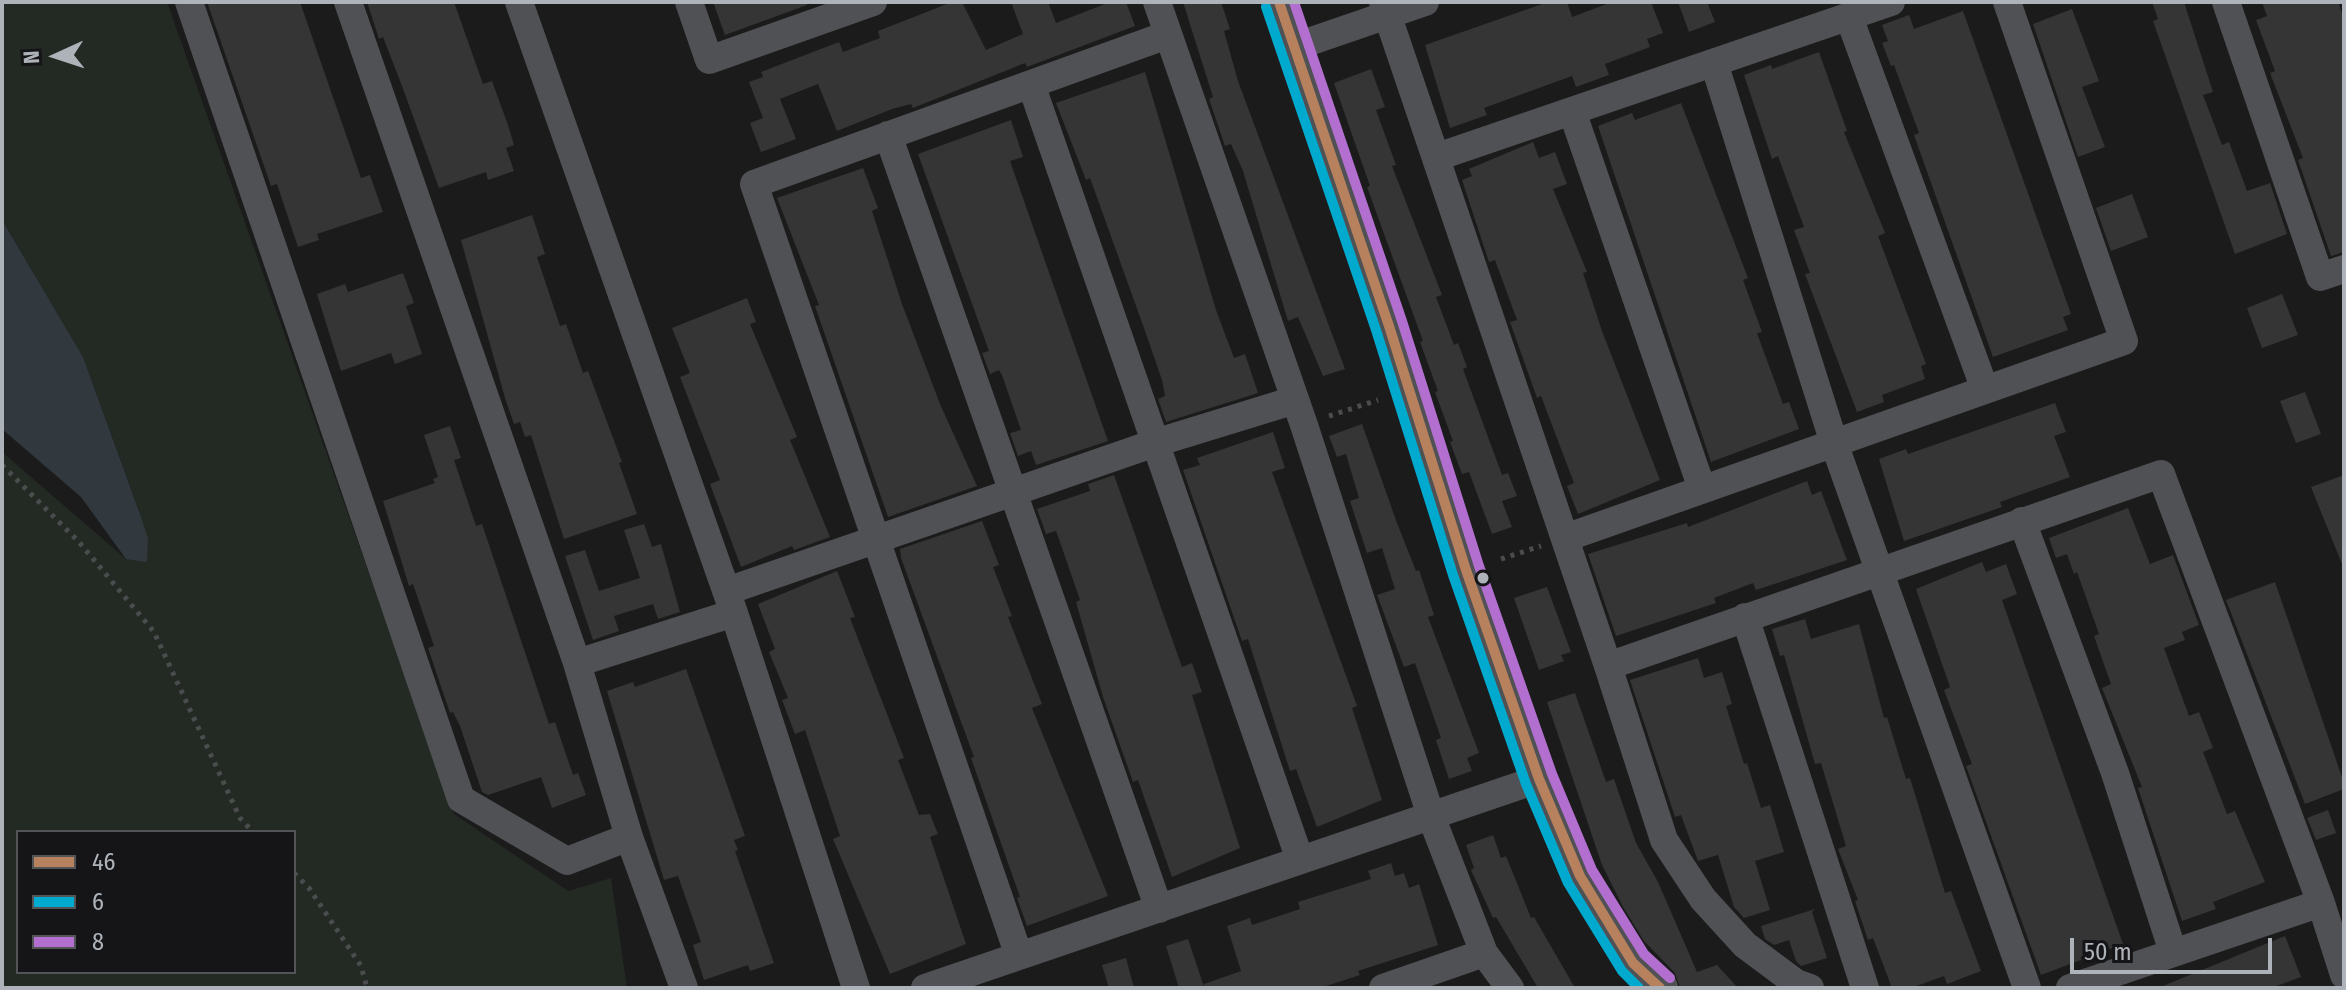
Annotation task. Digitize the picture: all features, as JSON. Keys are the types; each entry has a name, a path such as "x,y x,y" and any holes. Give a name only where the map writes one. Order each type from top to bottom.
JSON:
{"street":[{"path":"189,2 461,799 567,861 629,837"},
{"path":"348,2 577,663 629,837 684,988"},
{"path":"519,2 731,602 856,988"},
{"path":"689,2 709,60 856,5"},
{"path":"1157,2 1295,400 1431,816 1484,953 1510,988"},
{"path":"1279,2 1389,326 1466,570 1539,779 1580,876 1633,963 1660,988"},
{"path":"1294,47 1386,8 1425,2"},
{"path":"1437,157 1891,2"},
{"path":"1555,542 1984,387 2124,341 2007,2"},
{"path":"2226,2 2320,277 2344,269"},
{"path":"1386,8 1437,157 1555,542 1608,666 1664,840 1703,899 1745,945 1796,983 1810,988"},
{"path":"1849,17 1984,387"},
{"path":"1019,956 754,184 1167,35"},
{"path":"1714,63 1834,443 2027,988"},
{"path":"1031,84 1300,860"},
{"path":"1572,111 1702,489"},
{"path":"888,135 1159,909"},
{"path":"577,663 876,540 1155,443 1295,400"},
{"path":"1608,666 2161,474 2321,903 2344,975"},
{"path":"2022,521 2115,773 2173,952"},
{"path":"1745,617 1865,988"},
{"path":"925,988 1539,779"},
{"path":"2070,988 2321,903"},
{"path":"1383,988 1484,953"}],"path":[{"path":"1330,416 1378,400"},
{"path":"2,465 79,542 154,632 240,818 251,830"},
{"path":"1501,559 1555,542"},
{"path":"296,875 309,888 361,966 367,988"}],"shaded area":[{"path":"2,2 167,2 454,814 568,891 611,878 627,988 2,988 2,452 126,559 140,513 83,357 2,220"},
{"path":"2,220 83,357 148,539 147,562 126,559 81,497 2,429"}],"building":[{"path":"207,2 300,2 361,178 370,175 383,212 317,234 319,240 298,247 277,184 271,186"},
{"path":"367,2 454,2 483,84 492,81 508,125 514,145 506,148 514,171 488,180 486,172 439,188"},
{"path":"713,2 807,2 807,5 725,35"},
{"path":"952,2 962,2 986,50 1023,34 1011,2 1048,2 1056,23 1110,2 1126,2 1135,26 1027,67 1025,63 913,108 911,104 892,109 837,131 818,84 780,99 796,139 761,152 750,123 763,118 749,82 763,77 761,72 839,42 843,52 880,38 878,31"},
{"path":"1183,2 1221,2 1230,29 1224,31 1238,81 1345,369 1323,376 1298,317 1288,321 1243,171 1231,144 1225,146 1209,99 1213,97"},
{"path":"1548,2 1567,2 1572,17 1612,2 1651,2 1663,33 1647,39 1650,47 1605,64 1609,75 1576,87 1572,76 1484,108 1487,115 1450,128 1425,45"},
{"path":"1678,2 1707,2 1715,22 1689,32"},
{"path":"2152,2 2184,2 2213,92 2203,95 2222,145 2229,142 2247,191 2270,183 2287,234 2235,254 2153,21 2158,19"},
{"path":"2262,2 2338,2 2344,19 2344,252 2331,256 2298,160 2303,158 2270,73 2275,71 2256,20 2267,16"},
{"path":"2072,9 2099,81 2082,87 2105,147 2078,157 2033,24"},
{"path":"1963,11 2071,314 2063,317 2068,330 1993,357 1914,135 1919,133 1894,65 1891,66 1882,43 1888,41 1882,25 1909,15 1914,29"},
{"path":"1819,52 1847,131 1844,132 1885,233 1878,236 1926,364 1921,366 1925,379 1882,395 1884,402 1857,412 1805,274 1810,273 1794,230 1804,227 1778,156 1772,159 1744,75 1771,65 1772,69"},
{"path":"1371,69 1385,107 1376,110 1396,165 1392,166 1442,295 1436,297 1454,345 1458,343 1467,367 1463,369 1502,475 1508,473 1517,496 1502,501 1512,527 1492,534 1469,472 1462,474 1450,442 1453,441 1435,392 1438,391 1420,342 1423,341 1367,187 1370,186 1334,83"},
{"path":"1145,72 1216,310 1234,358 1245,354 1258,393 1166,422 1158,399 1165,396 1162,380 1090,178 1086,180 1056,103"},
{"path":"1681,103 1748,278 1743,280 1762,332 1757,333 1783,404 1789,402 1799,429 1711,462 1598,126 1632,113 1635,120"},
{"path":"1011,120 1023,157 1010,161 1108,441 1036,465 1031,451 1018,456 1010,433 1021,430 1002,375 999,370 990,374 982,353 989,351 918,154"},
{"path":"1533,142 1539,158 1555,152 1567,184 1553,189 1587,272 1583,273 1602,331 1660,480 1578,514 1567,486 1574,483 1541,396 1537,398 1510,322 1517,320 1495,260 1489,262 1462,180 1472,176 1469,169"},
{"path":"863,168 878,208 872,211 902,304 940,404 977,486 888,517 815,306 819,305 777,198"},
{"path":"2132,194 2148,237 2111,251 2096,208"},
{"path":"532,215 545,254 537,257 560,326 566,324 583,373 588,371 622,462 619,463 637,514 564,539 531,435 525,437 520,422 514,424 505,398 461,240"},
{"path":"403,273 414,303 406,306 422,354 395,364 391,353 341,371 317,294 345,284 348,292"},
{"path":"2282,294 2298,335 2262,348 2247,308"},
{"path":"747,298 756,322 750,324 797,437 790,440 830,537 794,550 792,546 741,567 710,484 720,480 680,377 690,373 672,328"},
{"path":"2305,392 2321,434 2296,443 2280,401"},
{"path":"2055,403 2066,432 2054,436 2070,477 2000,502 2002,507 1904,541 1879,459 1906,449 1908,454"},
{"path":"1362,424 1397,523 1416,571 1419,570 1434,615 1428,617 1479,753 1467,758 1472,771 1449,779 1436,740 1441,738 1415,663 1404,667 1377,595 1395,589 1382,548 1367,553 1350,501 1359,498 1346,454 1337,457 1329,436"},
{"path":"450,426 461,458 454,460 476,526 482,524 549,724 555,722 573,775 578,773 586,795 552,808 541,777 488,795 482,792 460,726 453,712 450,713 428,648 434,646 413,584 409,586 383,501 435,483 433,479 438,477 424,435"},
{"path":"1273,432 1285,468 1272,472 1357,706 1352,708 1382,800 1317,827 1296,769 1290,771 1248,639 1242,641 1183,470 1200,465 1197,458"},
{"path":"1114,475 1182,667 1192,663 1202,692 1192,695 1240,848 1172,877 1138,780 1133,782 1103,697 1076,602 1080,600 1056,531 1046,534 1037,509 1090,491 1088,484"},
{"path":"2344,475 2344,564 2342,564 2311,487"},
{"path":"1807,481 1812,495 1821,491 1847,560 1756,590 1753,583 1714,598 1716,603 1616,636 1588,554 1687,523 1688,527"},
{"path":"2128,508 2150,564 2173,555 2199,625 2182,632 2185,640 2164,648 2189,716 2199,712 2213,748 2203,752 2227,814 2235,811 2265,882 2213,902 2216,909 2182,921 2138,788 2142,787 2102,688 2111,684 2094,636 2099,634 2077,572 2074,574 2067,554 2056,558 2049,538"},
{"path":"982,521 999,565 993,567 1012,616 1008,617 1042,704 1032,708 1108,896 1027,926 1017,898 1020,897 971,758 974,757 900,549"},
{"path":"644,524 652,547 661,544 680,612 658,619 653,604 614,616 619,631 593,640 565,556 585,550 599,591 640,578 624,530"},
{"path":"1982,562 1986,572 2006,564 2017,594 2002,600 2123,944 2041,975 1966,766 1972,764 1944,690 1950,687 1916,589"},
{"path":"837,571 855,617 850,618 904,758 898,760 919,815 930,814 938,834 930,837 966,944 890,974 833,839 840,836 805,730 795,734 782,700 788,698 769,652 775,649 758,604"},
{"path":"2275,582 2344,783 2344,789 2305,804 2226,600"},
{"path":"1547,587 1571,652 1561,655 1564,661 1539,670 1514,598"},
{"path":"1805,619 1811,639 1859,624 1884,718 1887,717 1906,779 1910,778 1945,893 1951,891 1981,971 1947,984 1944,976 1911,988 1892,988 1873,938 1868,940 1855,901 1858,900 1838,849 1846,846 1821,763 1815,764 1784,655 1780,656 1772,629"},
{"path":"1698,658 1704,678 1722,672 1732,704 1726,706 1744,764 1747,763 1761,808 1770,805 1784,852 1755,861 1770,910 1744,918 1734,907 1718,855 1698,861 1681,815 1675,817 1630,680"},
{"path":"686,669 745,836 734,840 738,850 735,851 774,963 750,971 748,965 704,980 693,945 701,942 678,876 664,880 607,691 633,682 635,687"},
{"path":"1575,693 1606,782 1614,779 1636,843 1658,882 1697,972 1717,965 1738,988 1680,988 1675,973 1644,941 1623,907 1602,865 1547,702"},
{"path":"2328,810 2336,833 2316,840 2307,818"},
{"path":"1493,835 1501,858 1506,856 1531,918 1534,917 1575,988 1538,988 1496,917 1493,918 1471,870 1474,868 1466,845"},
{"path":"1391,863 1395,876 1404,873 1409,888 1419,884 1438,945 1358,971 1360,975 1320,988 1179,988 1166,946 1188,939 1204,987 1204,984 1241,971 1227,926 1250,918 1252,925 1300,909 1298,902 1371,879 1368,871"},
{"path":"1815,909 1812,912 1827,958 1801,966 1796,961 1789,940 1774,945 1765,939 1761,926"},
{"path":"2285,936 2301,977 2271,988 2158,988"},
{"path":"1126,958 1134,988 1109,988 1102,965"}],"transit line":[{"name":"46","path":"1279,2 1389,326 1466,570 1539,779 1580,876 1633,963 1660,988"},
{"name":"8","path":"1294,2 1402,321 1479,566 1552,774 1592,870 1644,954 1670,978"},
{"name":"6","path":"1266,7 1376,330 1453,575 1526,784 1568,883 1622,971 1639,988"}]}
